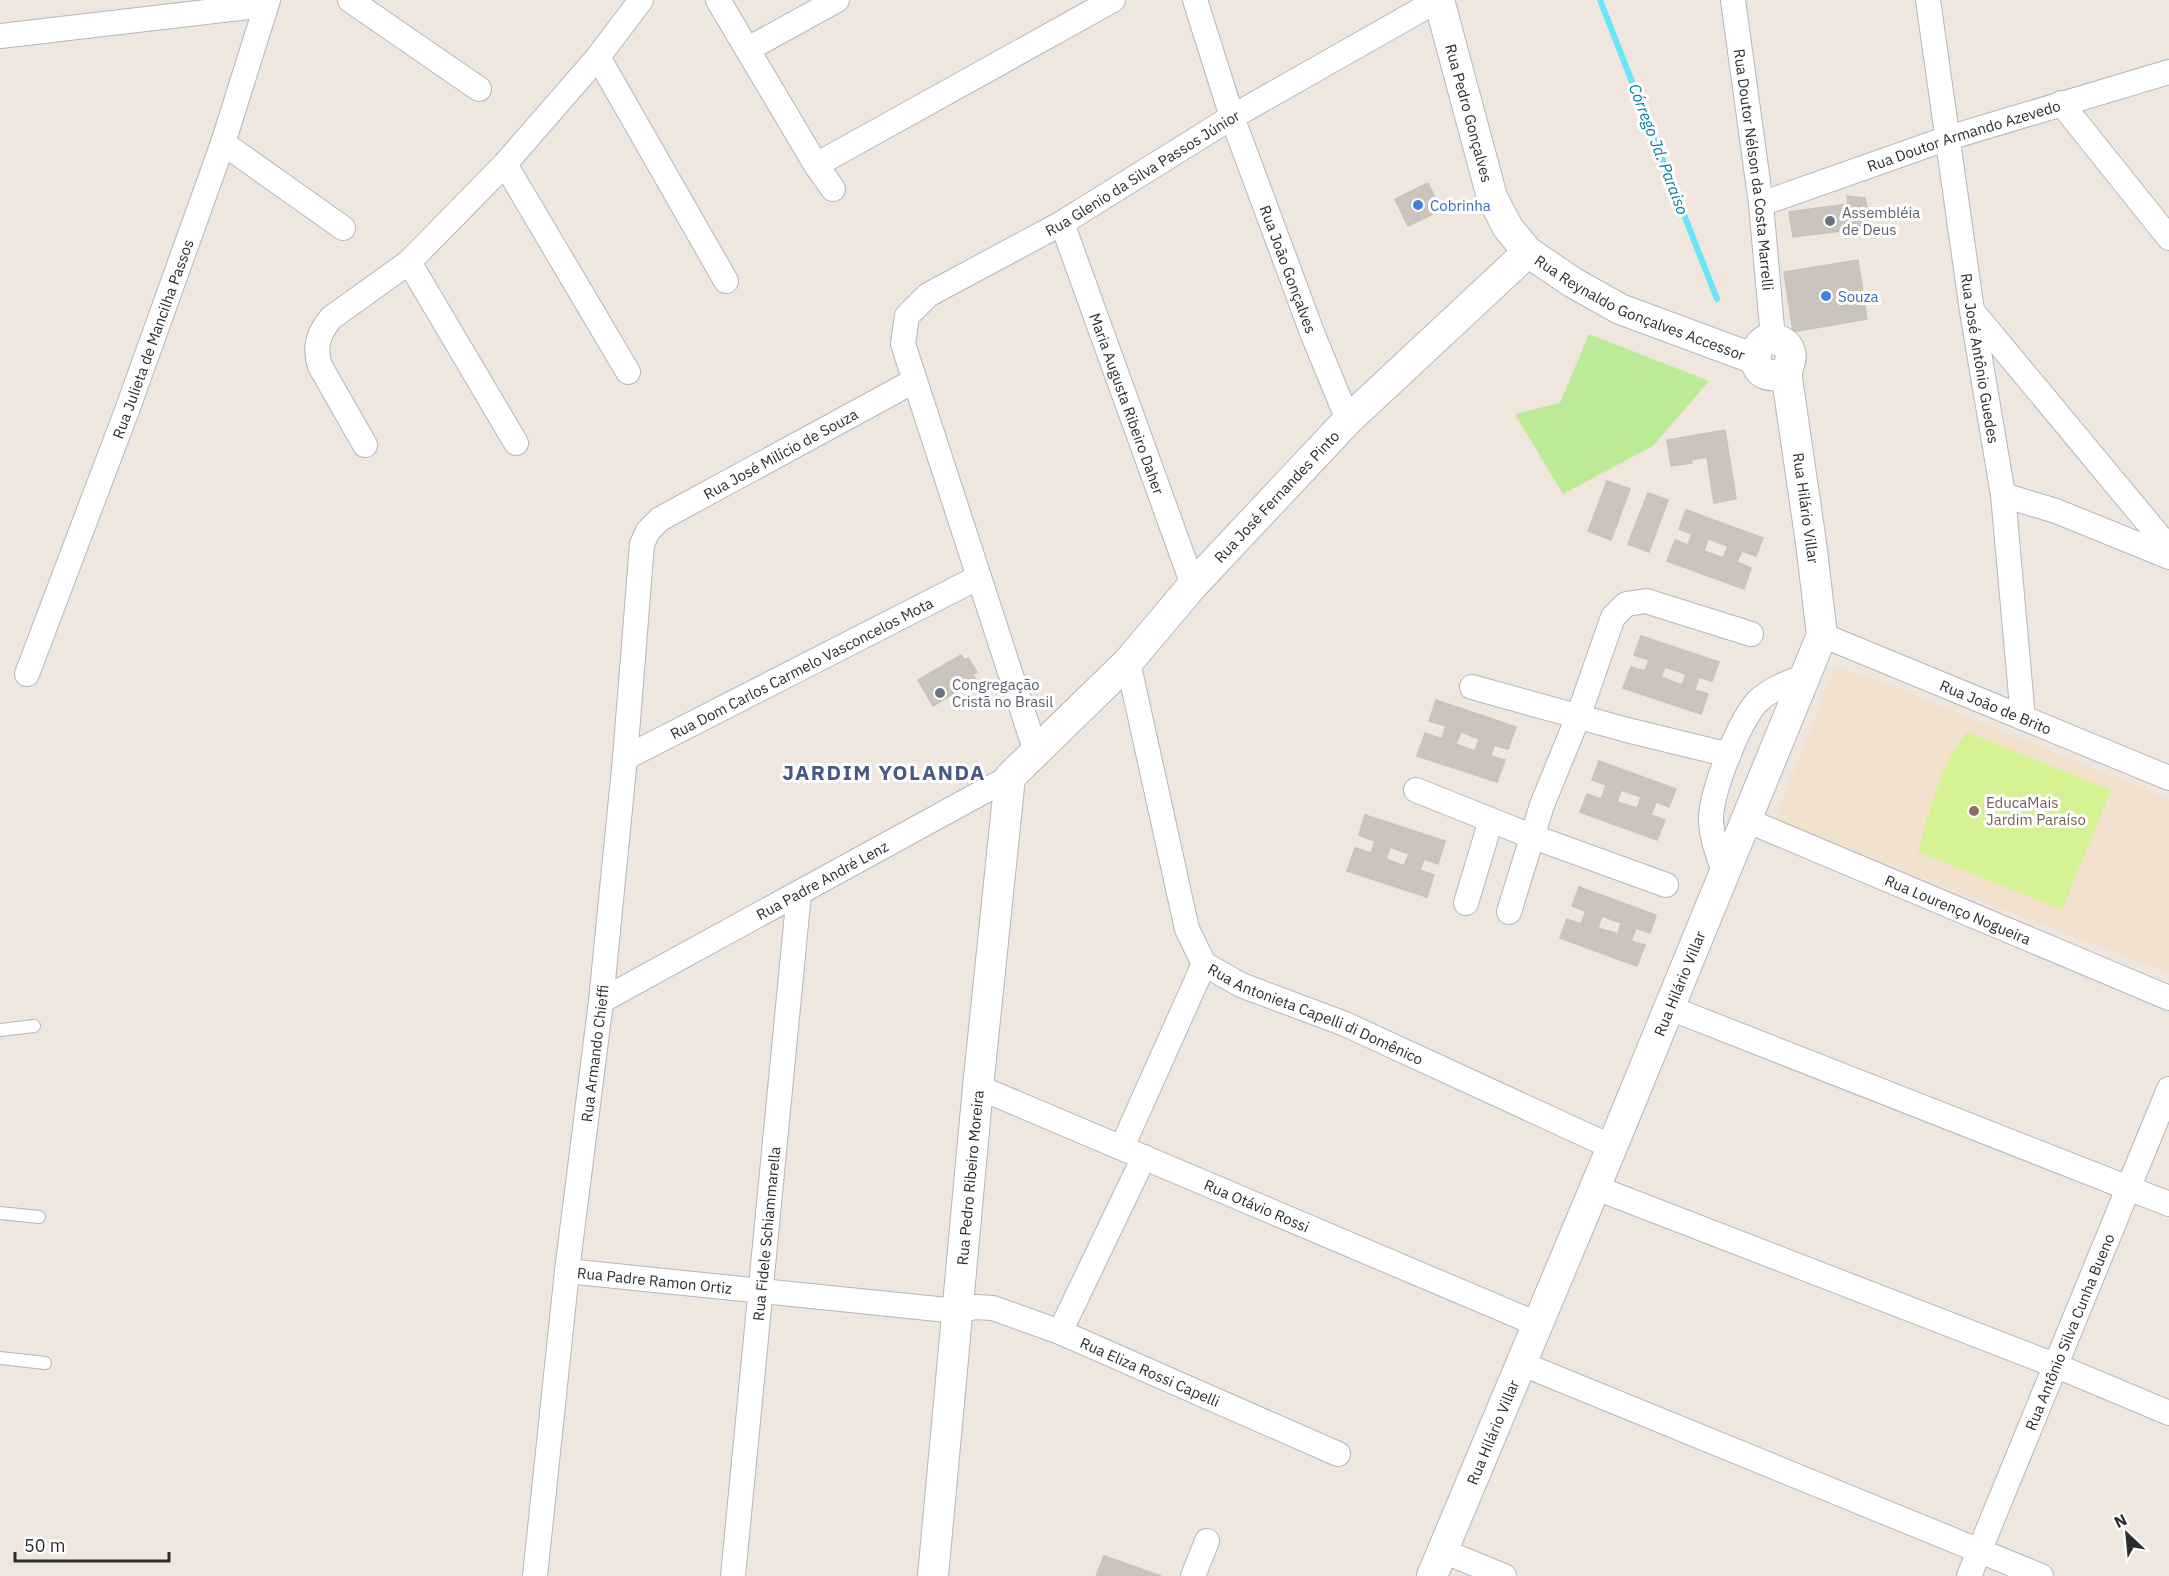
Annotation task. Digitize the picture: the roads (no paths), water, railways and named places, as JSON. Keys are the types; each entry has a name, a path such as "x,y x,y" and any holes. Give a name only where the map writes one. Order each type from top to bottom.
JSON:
{"street":[{"path":"350,0 479,88"},
{"path":"365,445 320,366 317,342 321,330 331,318 409,262 505,164 598,57 641,0"},
{"path":"718,0 816,165 833,189"},
{"path":"748,49 837,0"},
{"path":"816,165 1113,0"},
{"name":"Rua João Gonçalves","path":"1195,0 1232,117 1309,324 1348,420"},
{"name":"Rua Glenio da Silva Passos Júnior","path":"1036,752 903,344 907,316 928,295 1062,223 1232,117 1438,0"},
{"name":"Rua Pedro Gonçalves","path":"1438,0 1492,197 1508,228 1528,252"},
{"name":"Rua Doutor Nélson da Costa Marrelli","path":"1733,0 1761,204 1764,349"},
{"name":"Rua José Antônio Guedes","path":"1928,0 1972,311 2003,495 2023,718"},
{"path":"0,36 267,2"},
{"name":"Rua Julieta de Mancilha Passos","path":"27,674 126,413 223,143 267,2"},
{"path":"598,57 726,281"},
{"name":"Rua Doutor Armando Azevedo","path":"1761,204 1948,138 2169,72"},
{"path":"2061,103 2169,238"},
{"path":"223,143 343,228"},
{"path":"505,164 628,372"},
{"name":"Maria Augusta Ribeiro Daher","path":"1062,223 1193,585"},
{"name":"Rua Reynaldo Gonçalves Accessor","path":"1528,252 1572,282 1620,309 1764,349"},
{"name":"Rua José Fernandes Pinto","path":"1036,752 1128,662 1193,585 1348,420 1528,252"},
{"path":"409,262 516,443"},
{"path":"1972,311 2169,548"},
{"name":"Rua Hilário Villar","path":"1437,1563 1670,1008 1822,635 1786,371 1775,375 1764,373 1764,349"},
{"name":"Rua José Milício de Souza","path":"648,531 660,519 914,381"},
{"path":"2003,495 2056,511 2169,557"},
{"name":"Rua Armando Chieffi","path":"535,1576 567,1271 601,1001 625,758 642,544 648,531"},
{"name":"Rua Dom Carlos Carmelo Vasconcelos Mota","path":"625,758 979,577"},
{"path":"1509,912 1531,836 1578,717 1613,617 1626,604 1646,601 1751,634"},
{"name":"Rua João de Brito","path":"1822,635 2169,778"},
{"name":"Rua Antonieta Capelli di Domênico","path":"1128,662 1187,929 1204,963 1241,985 1345,1024 1612,1147"},
{"path":"1724,872 1714,845 1711,818 1716,792 1729,755 1742,725 1757,702 1779,686 1806,676"},
{"path":"1472,687 1578,717 1729,755"},
{"name":"Rua Padre André Lenz","path":"601,1001 1010,777 1036,752"},
{"name":"Rua Pedro Ribeiro Moreira","path":"933,1576 978,1087 1010,777"},
{"path":"1416,790 1531,836 1666,885"},
{"path":"1466,903 1491,820"},
{"name":"Rua Lourenço Nogueira","path":"1746,820 2169,998"},
{"name":"Rua Fidele Schiammarella","path":"733,1576 799,892"},
{"path":"1122,1147 1204,963"},
{"path":"1670,1008 2169,1204"},
{"name":"Rua Otávio Rossi","path":"978,1087 1537,1324"},
{"name":"Rua Antônio Silva Cunha Bueno","path":"1969,1576 2169,1089"},
{"path":"1060,1332 1144,1157"},
{"path":"1594,1187 2056,1366 2169,1413"},
{"name":"Rua Padre Ramon Ortiz","path":"567,1271 957,1311"},
{"name":"Rua Eliza Rossi Capelli","path":"957,1311 975,1307 993,1308 1060,1332 1338,1455"},
{"path":"1520,1363 2041,1576"},
{"path":"1193,1576 1207,1541"},
{"path":"1437,1563 1504,1576"}],"lane":[{"path":"0,1030 34,1026"},
{"path":"0,1213 39,1217"},
{"path":"0,1358 45,1363"}],"waterway":[{"name":"Córrego Jd. Paraiso","path":"1600,0 1717,299"}],"place":[{"name":"Cobrinha","path":"1418,205"},
{"name":"Assembléia de Deus","path":"1830,221"},
{"name":"Souza","path":"1826,296"},
{"name":"Congregação Cristã no Brasil","path":"940,693"},
{"name":"EducaMais Jardim Paraíso","path":"1974,811"}],"district":[{"name":"JARDIM YOLANDA","path":"884,772"}]}
